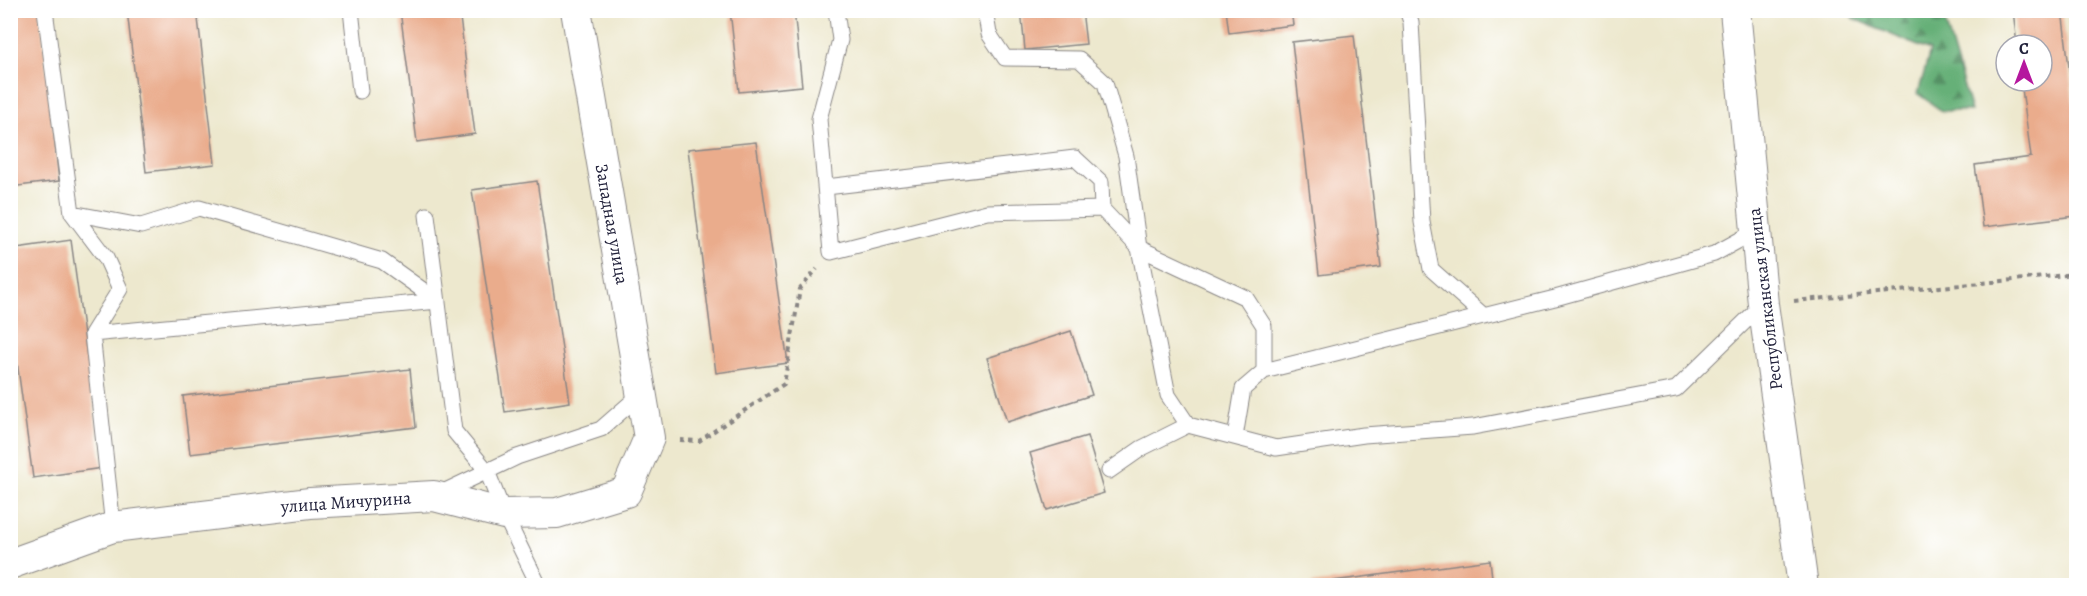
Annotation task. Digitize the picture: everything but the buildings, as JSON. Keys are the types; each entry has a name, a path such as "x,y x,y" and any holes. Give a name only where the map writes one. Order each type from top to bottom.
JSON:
{"street":[{"name":"Западная улица","path":"576,10 649,438"},
{"name":"Республиканская улица","path":"1735,10 1763,304 1803,585"},
{"name":"улица Мичурина","path":"10,564 113,527 310,503 434,496 504,514 557,513 626,492 649,438"}],"lane":[{"path":"45,10 72,213 106,258 120,289 92,334 113,527"},
{"path":"351,10 360,91"},
{"path":"836,10 840,40 819,119 831,252 987,212 1102,209"},
{"path":"985,10 989,34 1005,58 1079,59 1105,83 1126,156 1139,248 1168,395 1188,425"},
{"path":"1407,10 1411,22 1422,222 1431,270 1484,316"},
{"path":"826,188 1075,158 1101,182 1102,209 1139,248 1246,298 1264,326 1264,371"},
{"path":"72,213 141,226 199,208 382,261 438,301"},
{"path":"427,216 454,431 487,471 504,514 539,585"},
{"path":"1235,437 1243,389 1264,371 1484,316 1714,254 1756,231"},
{"path":"92,334 438,301"},
{"path":"1109,471 1142,448 1188,425 1276,448 1364,435 1473,427 1676,389 1763,304"},
{"path":"434,496 517,457 601,429 641,394"}],"path":[{"path":"649,438 699,441 784,384 800,289 831,252"},
{"path":"1763,304 2076,274"}],"green space":[{"path":"1850,11 1942,11 1971,111 1942,111 1918,94 1930,51 1852,18"}]}
